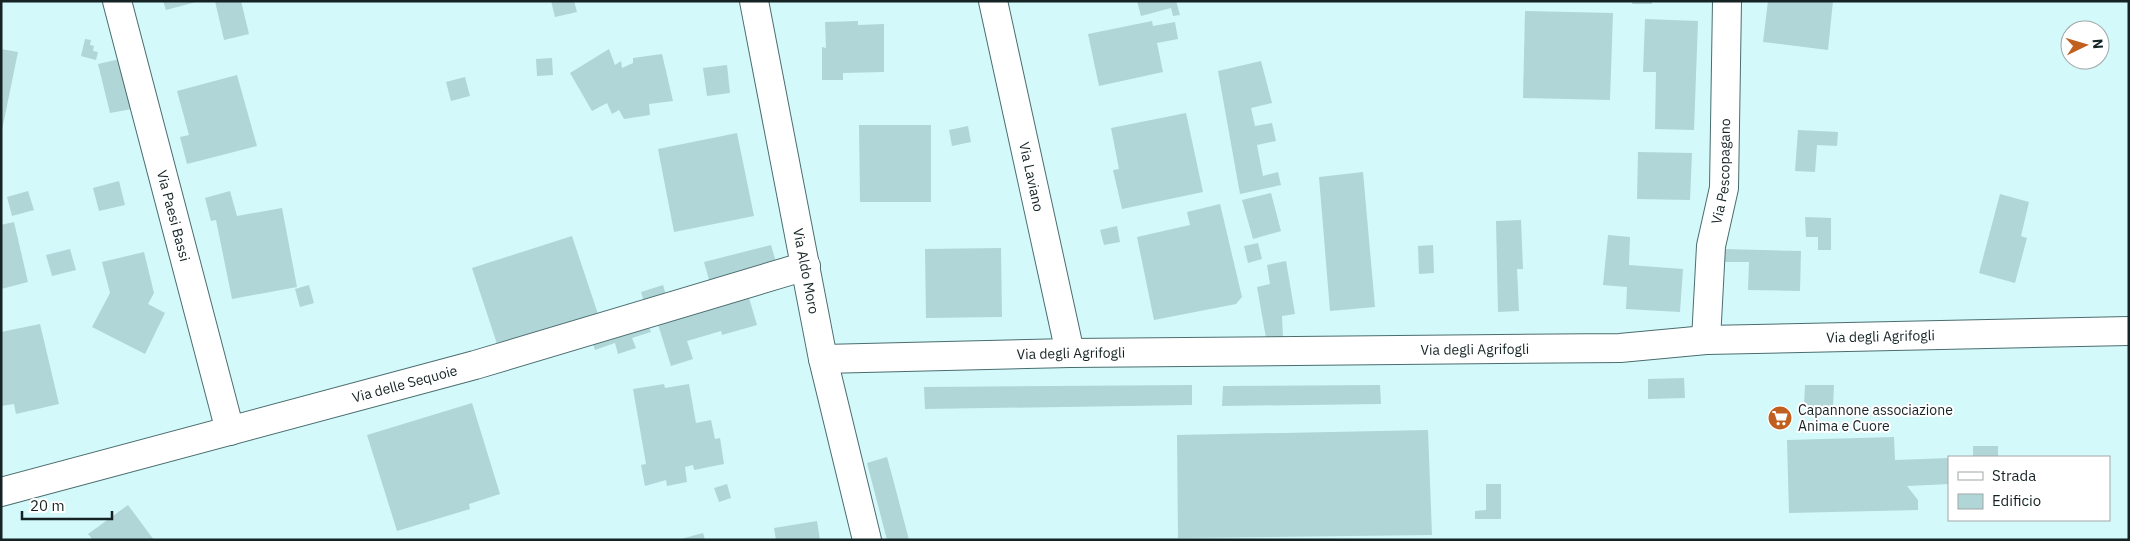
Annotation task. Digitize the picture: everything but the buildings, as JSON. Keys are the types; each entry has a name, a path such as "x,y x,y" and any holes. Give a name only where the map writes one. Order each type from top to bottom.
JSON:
{"street":[{"name":"Via Paesi Bassi","path":"117,1 230,431"},
{"name":"Via Aldo Moro","path":"754,1 823,358 867,540"},
{"name":"Via Laviano","path":"992,1 1070,353"},
{"name":"Via Pescopagano","path":"1706,340 1711,246 1724,188 1727,1"},
{"name":"Via delle Sequoie","path":"1,492 475,365 806,266"},
{"name":"Via degli Agrifogli","path":"823,358 1070,353 1620,348 1706,340 2129,331"}],"place":[{"name":"Capannone associazione Anima e Cuore","path":"1780,418"}]}
